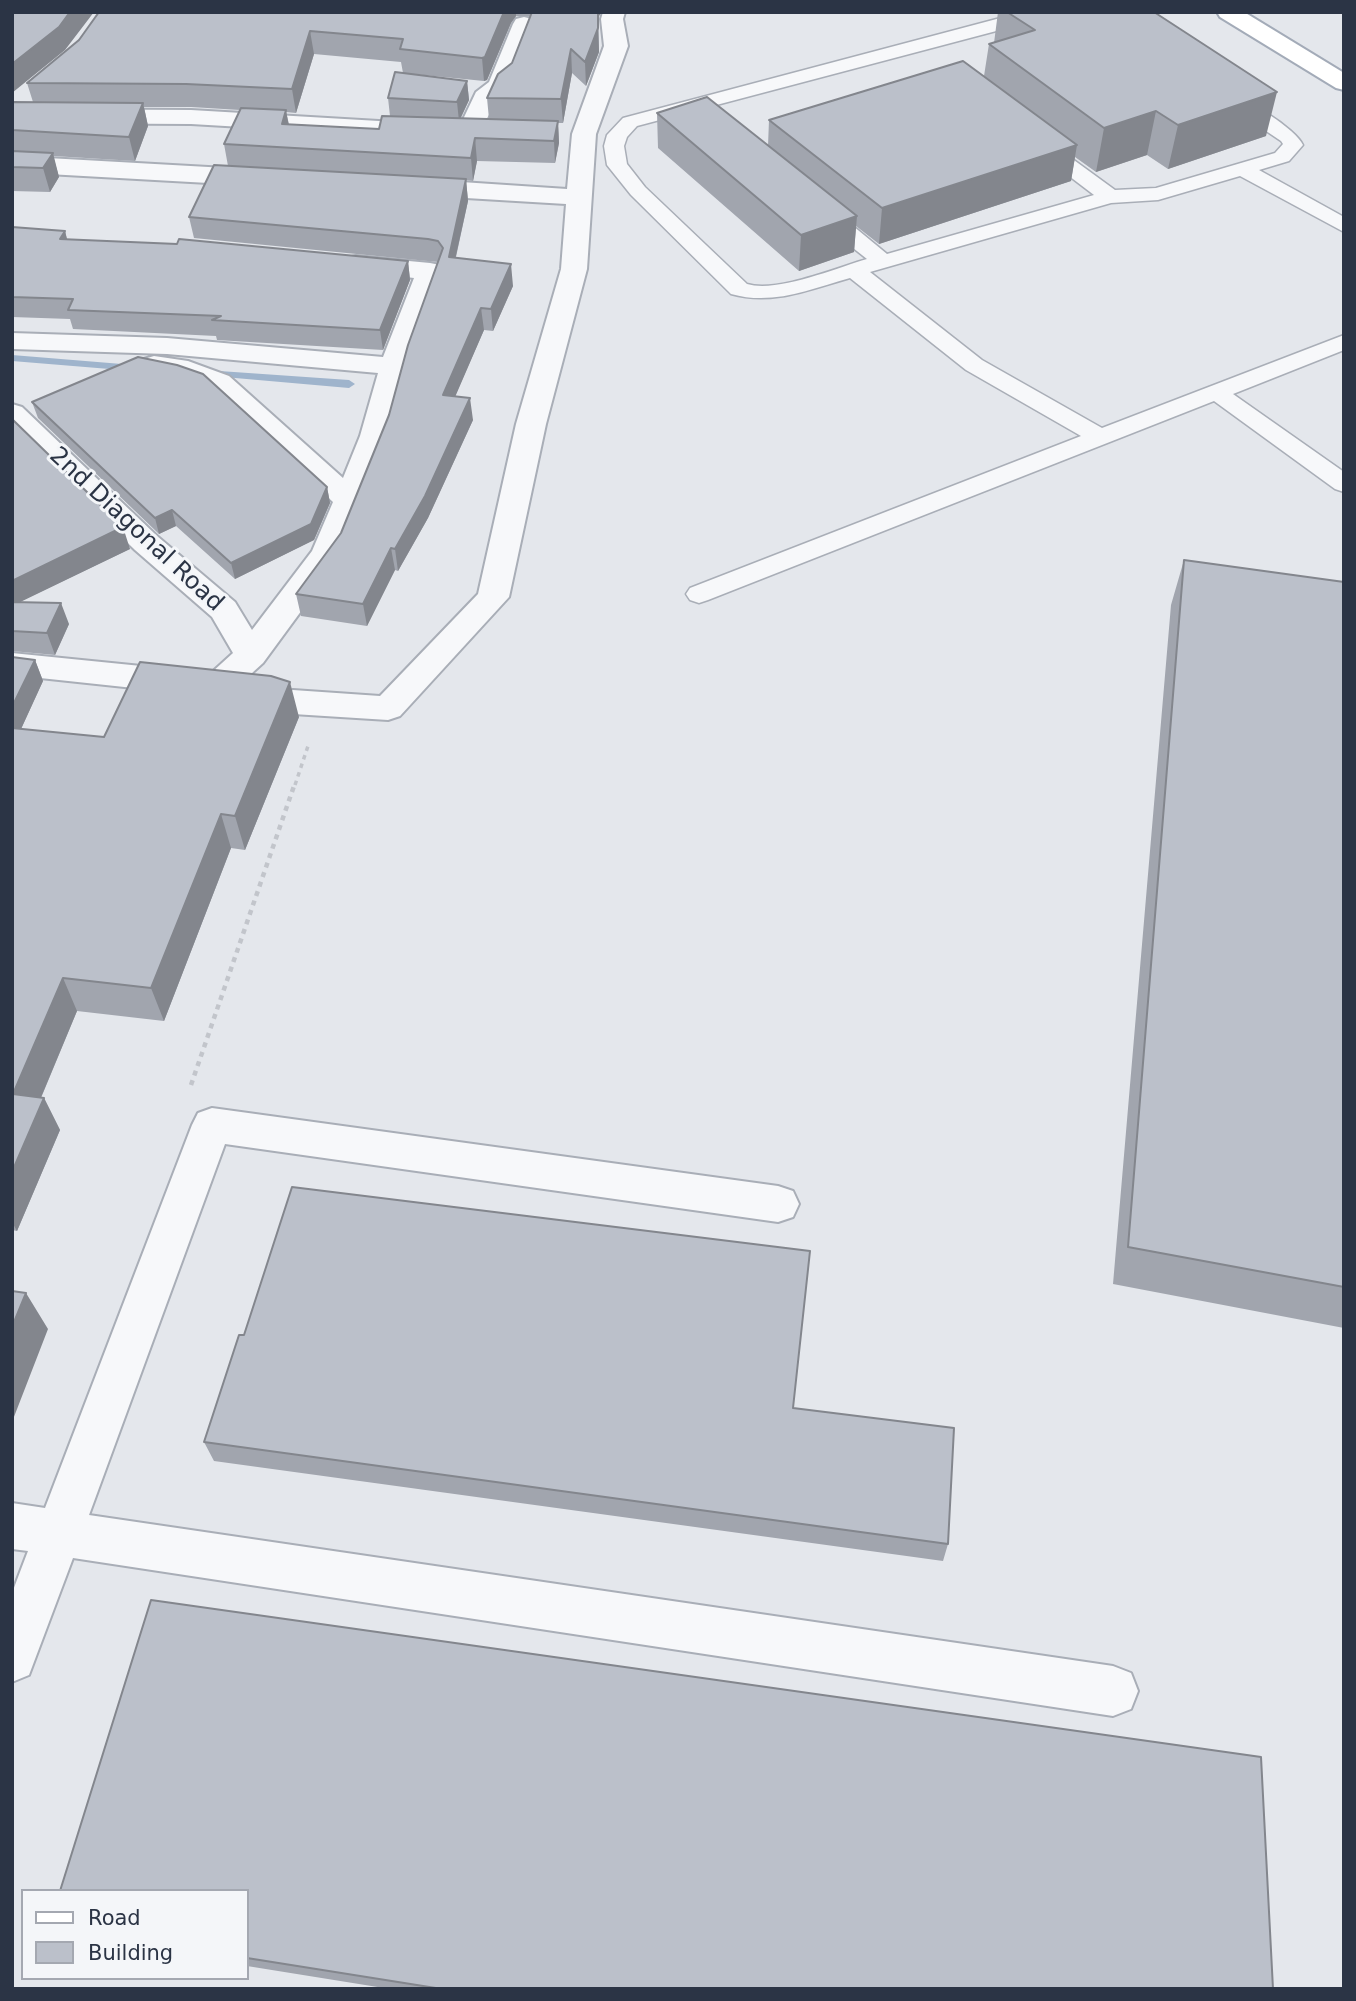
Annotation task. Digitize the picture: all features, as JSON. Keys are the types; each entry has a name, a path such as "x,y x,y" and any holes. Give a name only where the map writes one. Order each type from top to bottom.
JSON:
{"main road":[{"path":"1228,12 1344,83"}],"street":[{"path":"293,702 388,708 493,597 531,424 575,269 579,197 572,134 616,46 612,19 614,12"},
{"path":"463,89 488,92 499,86 524,24"},
{"path":"12,109 33,92"},
{"path":"469,132 488,92"},
{"path":"12,116 191,117 495,132"},
{"path":"12,164 290,180"},
{"path":"387,185 579,197"},
{"path":"12,664 218,685 251,654 327,554 375,436 394,366 430,271 332,262"},
{"path":"12,341 167,346 394,366"},
{"path":"152,365 188,370 219,382 349,500"},
{"name":"2nd Diagonal Road","path":"12,413 146,543 225,610 251,654"},
{"path":"12,1658 212,1125 778,1204"},
{"path":"12,1526 1113,1691"}],"lane":[{"path":"1046,12 630,122 617,135 614,146 617,165 638,191 739,289 753,293 783,290 1110,197 1158,194 1282,157 1293,145 1290,138 1221,94"},
{"path":"913,48 934,65"},
{"path":"692,107 714,125"},
{"path":"1022,131 1110,197"},
{"path":"1242,169 1344,226"},
{"path":"809,202 884,262"},
{"path":"854,270 974,365 1101,437"},
{"path":"699,594 1344,342"},
{"path":"1216,392 1344,484"}],"path":[{"path":"212,1125 182,1111 317,721 293,702"}],"building":[{"path":"12,12 70,12 59,27 12,64"},
{"path":"99,12 504,12 485,57 482,58 400,49 403,39 310,31 292,89 186,84 27,83 79,40"},
{"path":"532,12 598,12 598,28 585,62 571,49 561,99 487,98 498,74 512,63"},
{"path":"1007,12 1154,12 1277,92 1178,125 1156,111 1104,128 989,44 1035,30"},
{"path":"963,61 1077,145 882,208 769,120"},
{"path":"395,72 467,81 457,102 388,98"},
{"path":"707,97 857,216 801,235 657,113"},
{"path":"12,102 143,103 129,137 12,130"},
{"path":"241,108 286,110 282,124 379,129 382,116 558,121 554,141 475,138 471,158 224,144"},
{"path":"12,151 53,153 43,168 12,167"},
{"path":"214,165 466,179 449,257 511,264 491,309 481,308 443,395 470,398 425,496 395,549 391,548 363,604 296,594 341,533 389,415 408,345 443,248 438,241 428,239 189,217"},
{"path":"12,227 65,231 60,239 177,244 179,239 408,261 380,330 212,320 221,316 68,310 73,299 12,297"},
{"path":"138,357 177,365 203,374 327,487 311,524 231,563 172,510 155,518 32,402"},
{"path":"12,419 123,527 12,581"},
{"path":"1184,560 1344,582 1344,1287 1128,1247"},
{"path":"12,602 61,603 47,633 12,631"},
{"path":"12,657 35,660 12,707"},
{"path":"140,662 271,676 290,682 235,816 221,814 151,988 63,978 13,1094 44,1098 12,1172 12,728 104,737"},
{"path":"292,1187 810,1251 793,1408 954,1428 948,1544 204,1442 239,1335 244,1335"},
{"path":"12,1291 26,1293 12,1327"},
{"path":"151,1600 1261,1757 1273,1989 442,1989 248,1958 248,1889 61,1889"}],"waterway":[{"path":"12,358 134,368"},
{"path":"205,373 349,384"}]}
